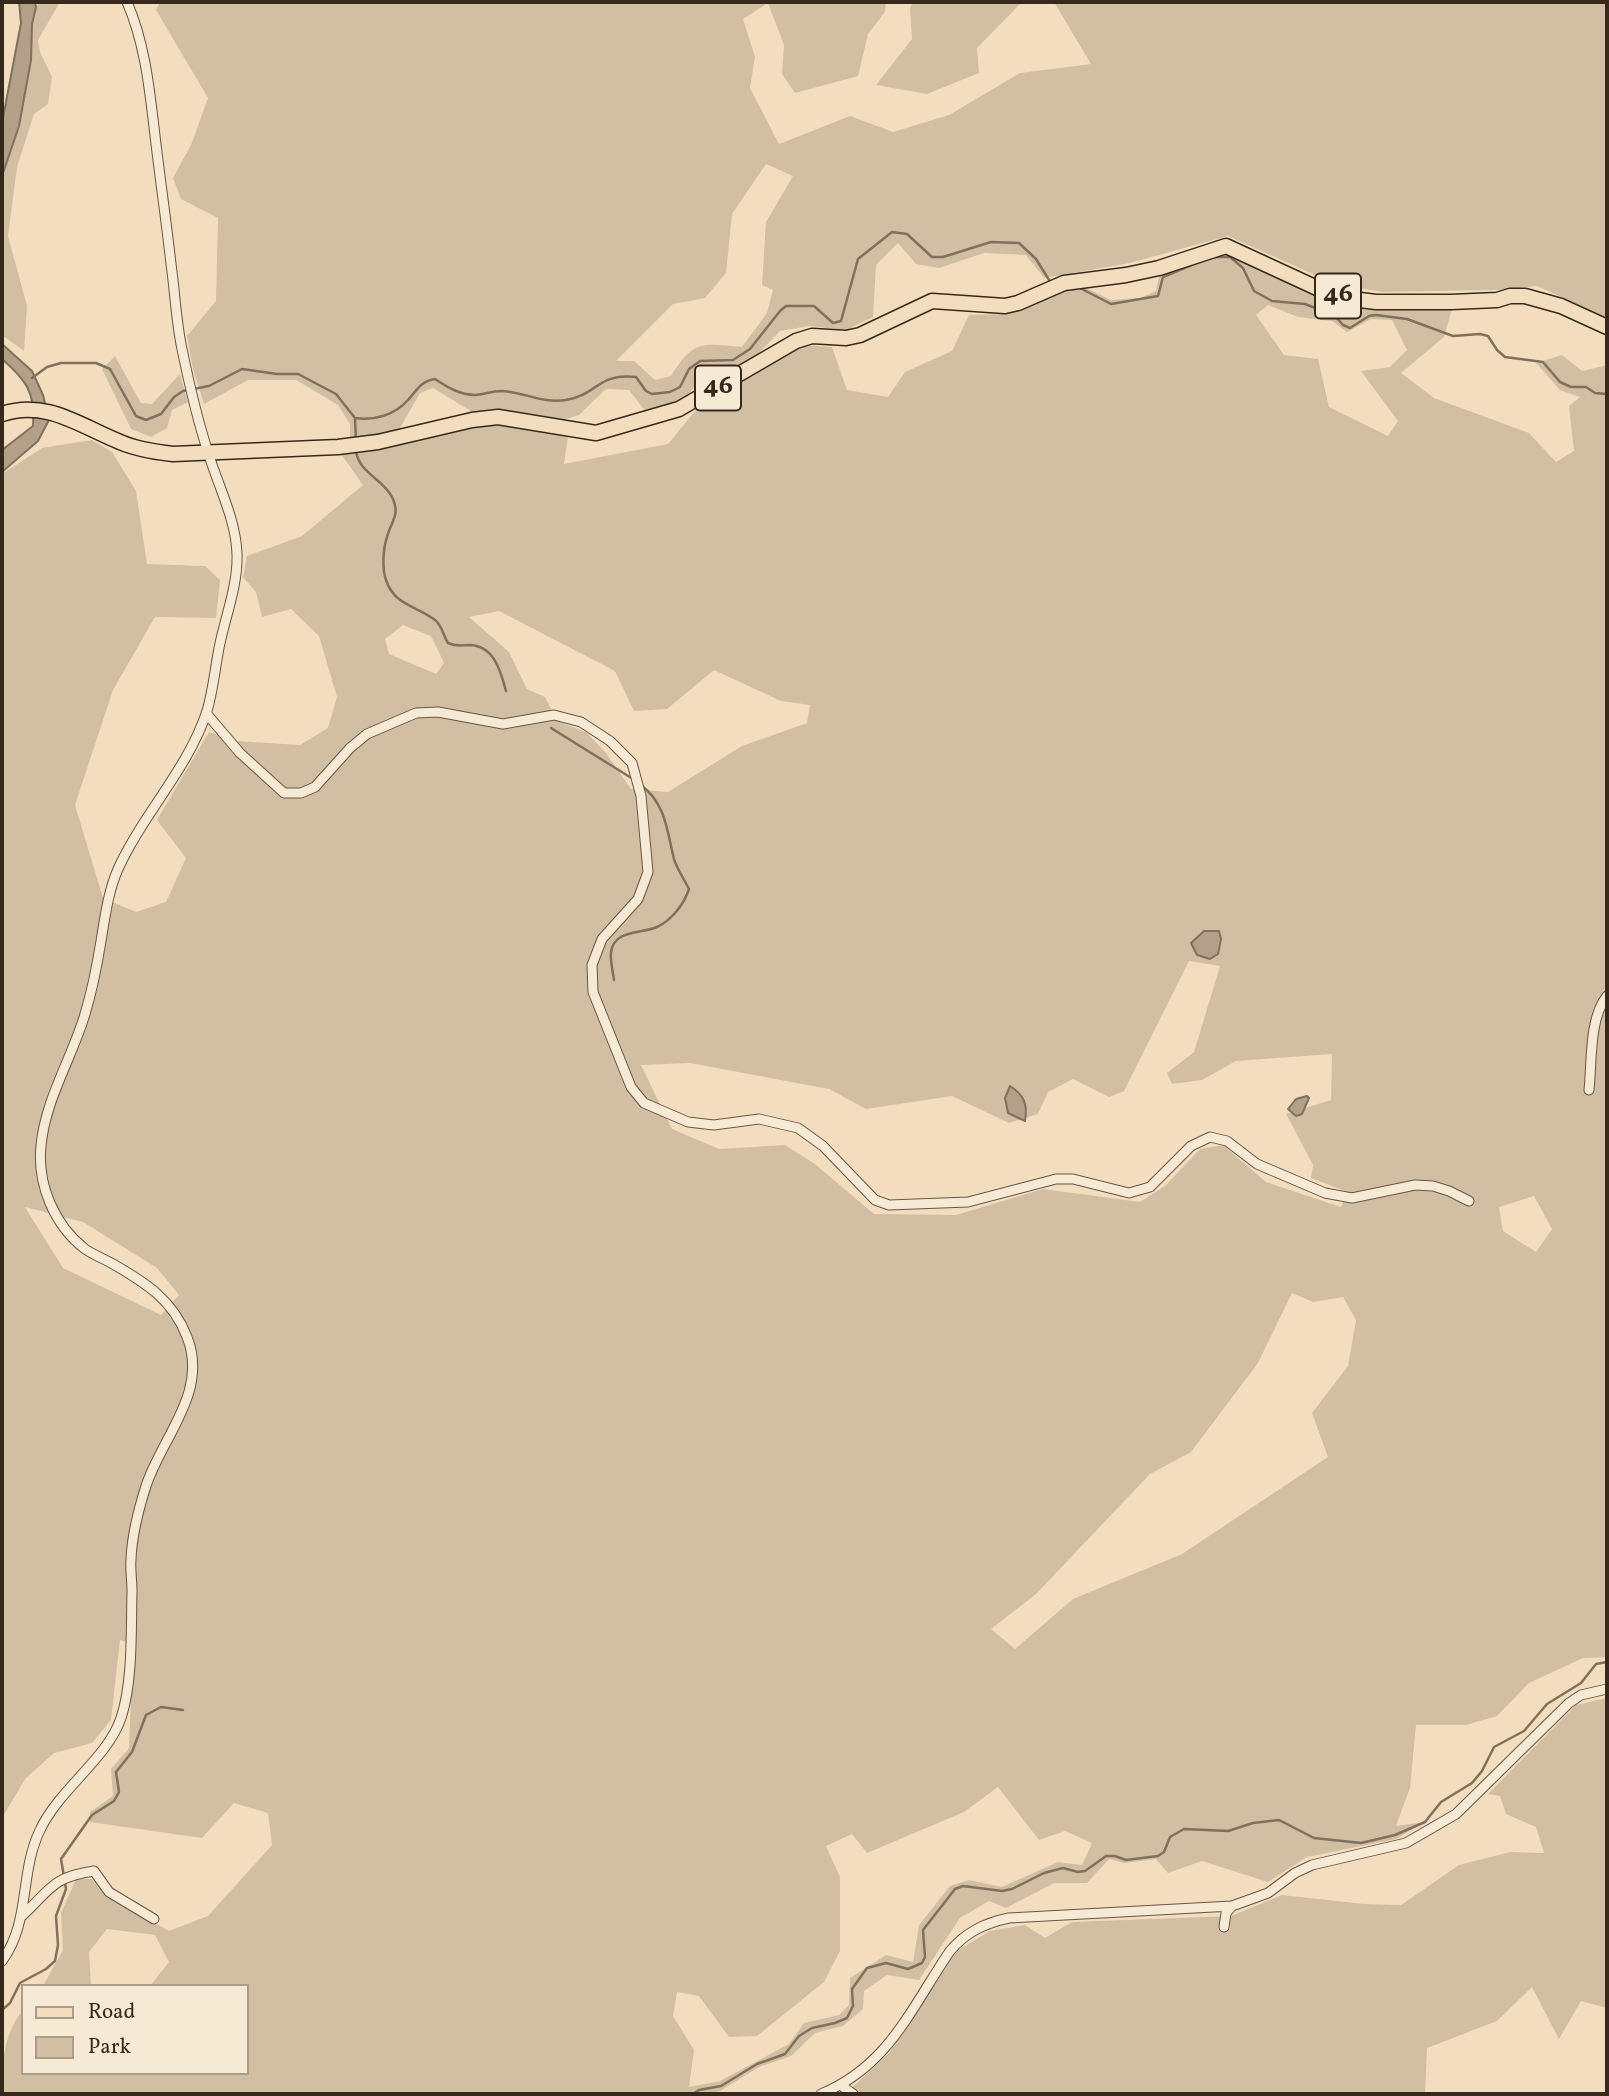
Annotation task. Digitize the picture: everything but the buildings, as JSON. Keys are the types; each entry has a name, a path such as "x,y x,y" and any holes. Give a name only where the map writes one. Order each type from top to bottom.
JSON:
{"main road":[{"name":"46","path":"208,454 338,447 378,442 472,420 498,417 596,433 680,409 812,336 846,338 860,335 932,301 1005,306 1018,303 1063,282 1148,270 1226,246 1330,294 1352,299 1376,302 1451,302 1525,296 1561,306 1607,327"},
{"path":"2,414 25,408 50,411 132,446 165,453 208,454"}],"street":[{"path":"2,1961 16,1938 22,1916 25,1877 42,1825 61,1795 104,1748 122,1715 129,1666 132,1586 130,1560 137,1523 155,1460 181,1415 189,1394 192,1375 191,1345 172,1306 153,1288 86,1250 69,1234 57,1217 48,1199 42,1177 40,1149 44,1126 60,1078 84,1018 116,874 133,840 188,752 206,713 237,571 234,529 208,454 177,324 149,90 141,44 127,2"},
{"path":"206,713 240,753 284,793 301,793 315,787 349,748 367,734 416,713 438,712 503,724 554,715 581,722 610,741 632,763 641,796 648,872 638,899 602,939 592,965 593,992 632,1087 644,1103 688,1122 714,1125 759,1119 798,1128 823,1146 875,1200 889,1205 968,1202 1056,1179 1073,1179 1129,1193 1150,1187 1191,1146 1210,1137 1227,1141 1256,1164 1325,1193 1352,1198 1415,1185 1433,1186 1469,1201"},
{"path":"1590,1090 1596,1017 1607,996"},
{"path":"821,2094 842,2086 874,2061 891,2042 959,1941 986,1924 1030,1916 1232,1906 1268,1893 1295,1873 1330,1859 1406,1843 1456,1814 1569,1703 1581,1695 1607,1689"},
{"path":"22,1916 61,1879 71,1874 94,1871 109,1892 154,1919"},
{"path":"1224,1927 1226,1913 1232,1906"},
{"path":"842,2086 853,2094"}],"green space":[{"path":"40,2 60,2 38,40 40,52 52,77 48,104 34,114 17,167 8,236 27,306 24,351 2,335 2,176 19,126 31,60 32,24"},
{"path":"160,2 886,2 885,12 868,34 858,76 795,93 782,74 784,45 768,3 743,19 755,57 750,88 779,144 850,116 893,132 949,115 1020,73 1091,64 1054,2 1607,2 1607,318 1537,286 1496,290 1382,292 1335,284 1228,236 1130,263 1044,278 1026,255 984,253 939,268 916,264 898,243 876,265 873,317 846,330 809,326 780,331 758,354 730,370 700,379 687,397 646,412 629,390 606,389 579,415 559,421 499,410 474,413 433,388 420,393 399,430 350,440 350,424 338,405 296,380 248,380 204,404 193,369 187,336 216,301 218,218 181,199 173,178 191,145 208,98 156,10","holes":["766,164 793,176 766,222 762,285 773,290 767,313 742,347 700,346 686,356 671,376 655,380 634,361 616,361 673,304 705,298 726,273 732,214"]},
{"path":"913,2 1022,2 977,48 979,73 927,94 876,85 912,39 910,8"},
{"path":"1221,251 1237,254 1337,303 1368,310 1452,309 1444,337 1401,373 1434,398 1529,433 1556,462 1574,451 1569,406 1580,397 1560,390 1536,363 1562,355 1582,371 1607,365 1607,1657 1583,1658 1529,1683 1497,1716 1466,1725 1416,1725 1410,1788 1396,1826 1425,1822 1396,1839 1307,1857 1268,1882 1202,1861 1168,1873 1156,1859 1124,1863 1109,1859 1087,1883 1054,1883 1006,1908 989,1901 960,1918 919,1980 887,1975 864,1991 863,2009 843,2026 815,2033 791,2056 759,2067 720,2091 706,2094 2,2094 3,2061 8,2039 21,2013 21,2075 248,2075 248,1984 152,1984 169,1962 155,1935 107,1929 89,1952 91,1984 44,1984 63,1950 61,1913 76,1879 92,1879 108,1896 169,1931 208,1916 272,1845 268,1813 234,1803 202,1838 90,1822 90,1812 113,1796 111,1769 129,1748 133,1644 120,1640 111,1720 92,1743 54,1753 25,1779 2,1818 2,474 42,448 92,440 112,452 136,491 147,564 205,566 220,580 216,618 155,617 113,690 75,805 103,898 136,912 166,902 186,858 157,820 209,732 237,741 300,745 328,728 337,697 319,636 291,609 262,617 256,592 243,577 247,556 302,536 363,485 341,454 491,424 568,436 564,464 668,444 696,410 802,345 832,347 847,390 888,397 905,372 952,351 969,315 1009,314 1053,292 1080,285 1111,300 1140,298 1156,291 1160,273","holes":["1268,305 1298,317 1332,321 1347,332 1371,319 1392,320 1407,350 1390,367 1361,371 1398,421 1388,436 1329,407 1318,359 1284,355 1256,315","499,611 615,671 634,711 667,709 714,670 781,701 810,705 807,723 742,746 668,792 631,789 606,753 586,732 557,721 545,697 527,689 509,652 469,617","403,625 431,636 444,663 436,674 389,654 385,639","1189,961 1220,966 1194,1052 1167,1073 1172,1084 1202,1080 1236,1061 1332,1054 1331,1100 1286,1114 1313,1165 1311,1178 1348,1192 1341,1207 1266,1182 1223,1145 1200,1149 1165,1186 1140,1202 1043,1189 956,1215 874,1214 815,1164 785,1145 719,1149 672,1129 641,1065 690,1063 829,1089 866,1109 952,1096 1009,1123 1038,1114 1048,1092 1073,1079 1109,1097 1124,1091","1534,1196 1552,1229 1536,1252 1503,1231 1499,1207","25,1207 83,1222 157,1268 179,1295 161,1315 63,1268","1292,1293 1313,1302 1343,1297 1356,1320 1348,1366 1312,1413 1328,1457 1182,1554 1073,1599 1015,1649 991,1629 1036,1594 1150,1474 1191,1452 1258,1363","998,1787 1039,1840 1065,1831 1092,1843 1082,1865 1058,1862 1002,1887 969,1880 950,1886 919,1925 913,1962 886,1955 850,1978 849,2005 839,2015 804,2023 789,2044 720,2081 689,2087 694,2050 673,2016 677,1992 699,1996 729,2037 757,2036 824,1982 840,1951 840,1877 826,1846 852,1834 867,1853 964,1812"]},
{"path":"115,356 141,403 152,404 180,374 188,402 172,410 167,428 151,437 131,429 102,369"},
{"path":"1607,1698 1607,2008 1581,2001 1559,2039 1532,1987 1497,2021 1427,2048 1425,2094 843,2093 889,2053 955,1952 990,1931 1025,1925 1045,1938 1072,1922 1231,1916 1282,1895 1364,1904 1401,1905 1459,1865 1511,1852 1544,1853 1536,1827 1506,1814 1500,1796 1488,1794 1576,1705"}],"shaded area":[{"path":"19,2 35,2 31,60 19,126 2,176 2,123 21,23"},
{"path":"2,344 32,371 43,395 49,420 38,441 2,472 2,450 33,426 34,415 28,388 2,359"},
{"path":"1204,931 1219,931 1221,939 1218,954 1210,959 1197,955 1191,943"},
{"path":"1010,1086 1024,1100 1025,1121 1008,1113 1005,1098"},
{"path":"1307,1096 1309,1098 1302,1114 1296,1116 1288,1109 1296,1099"}],"waterway":[{"path":"355,418 377,418 391,413 403,405 423,384 435,379 469,395 502,391 558,401 577,397 605,381 623,377 636,377 646,391 652,394 670,392 680,387 689,369 700,361 733,360 750,349 786,306 814,306 833,323 841,321 858,259 892,232 907,234 932,257 943,257 991,242 1019,243 1036,259 1051,283"},
{"path":"1214,257 1230,257 1243,268 1254,291 1272,301 1305,304 1326,315 1335,316 1350,328 1369,316 1376,315 1407,319 1453,336 1488,336 1505,357 1543,362 1560,382 1571,387 1586,387 1595,393 1607,394"},
{"path":"1080,288 1111,304 1158,296 1163,277 1201,261"},
{"path":"32,378 47,367 61,363 96,363 110,369 136,416 146,420 161,414 174,397 183,391 209,386 242,369 298,374 336,394 355,418 356,441"},
{"path":"356,451 362,465 383,485 395,503 396,509 384,559 385,575 394,595 437,622 448,643 479,647 491,655 506,691"},
{"path":"551,728 633,779"},
{"path":"614,980 611,952 617,939 629,933 657,927 668,920 677,911 689,889 675,863 661,809 641,785"},
{"path":"693,2094 699,2090 721,2086 757,2064 785,2054 799,2036 812,2028 847,2018 853,2006 852,1989 867,1968 886,1963 908,1969 922,1963 925,1957 923,1930 955,1889 963,1886 1002,1891 1063,1868 1085,1871 1106,1856 1126,1860 1158,1856 1164,1852 1170,1837 1184,1829 1228,1831 1253,1823 1279,1820 1314,1838 1361,1843 1395,1835 1425,1822 1441,1802 1472,1783 1482,1771 1494,1747 1524,1731 1547,1704 1581,1683 1596,1664 1607,1662"},
{"path":"2,2010 10,2003 20,1983 55,1961 58,1945 56,1916 66,1889 61,1859 92,1815 114,1801 119,1792 116,1772 132,1752 146,1715 161,1707 183,1710"}]}
